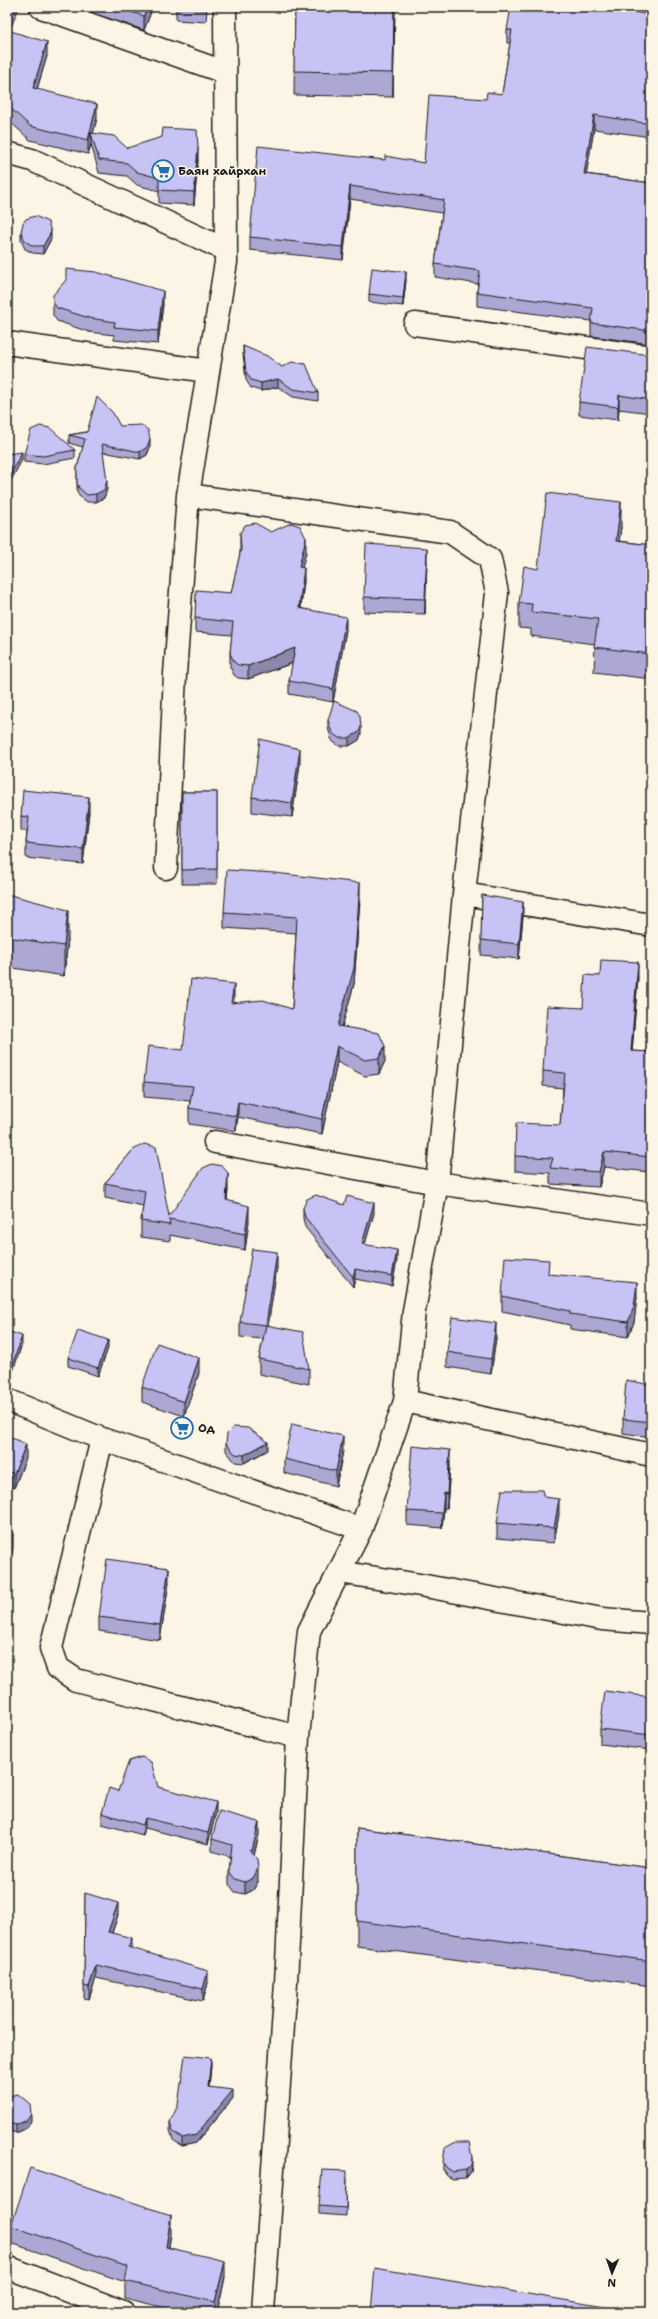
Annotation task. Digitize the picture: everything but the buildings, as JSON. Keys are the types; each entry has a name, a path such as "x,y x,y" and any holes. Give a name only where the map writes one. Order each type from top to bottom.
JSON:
{"street":[{"path":"41,7 224,72"},
{"path":"166,868 174,674 188,495 226,250 224,72 225,7"},
{"path":"7,153 32,160 226,250"},
{"path":"415,324 651,357"},
{"path":"7,343 208,371"},
{"path":"188,495 450,532 490,559 497,593 464,894 437,1183 414,1311 405,1401 361,1529 309,1631 298,1737 286,1983 263,2312"},
{"path":"464,894 651,925"},
{"path":"214,1142 437,1183 651,1214"},
{"path":"7,1400 102,1440 361,1529"},
{"path":"405,1401 651,1455"},
{"path":"102,1440 51,1648 58,1668 76,1680 298,1737"},
{"path":"339,1572 420,1585 602,1619 651,1623"},
{"path":"7,2267 123,2312"}],"place":[{"name":"Баян хайрхан","path":"163,171"},
{"name":"Од","path":"182,1428"}]}
